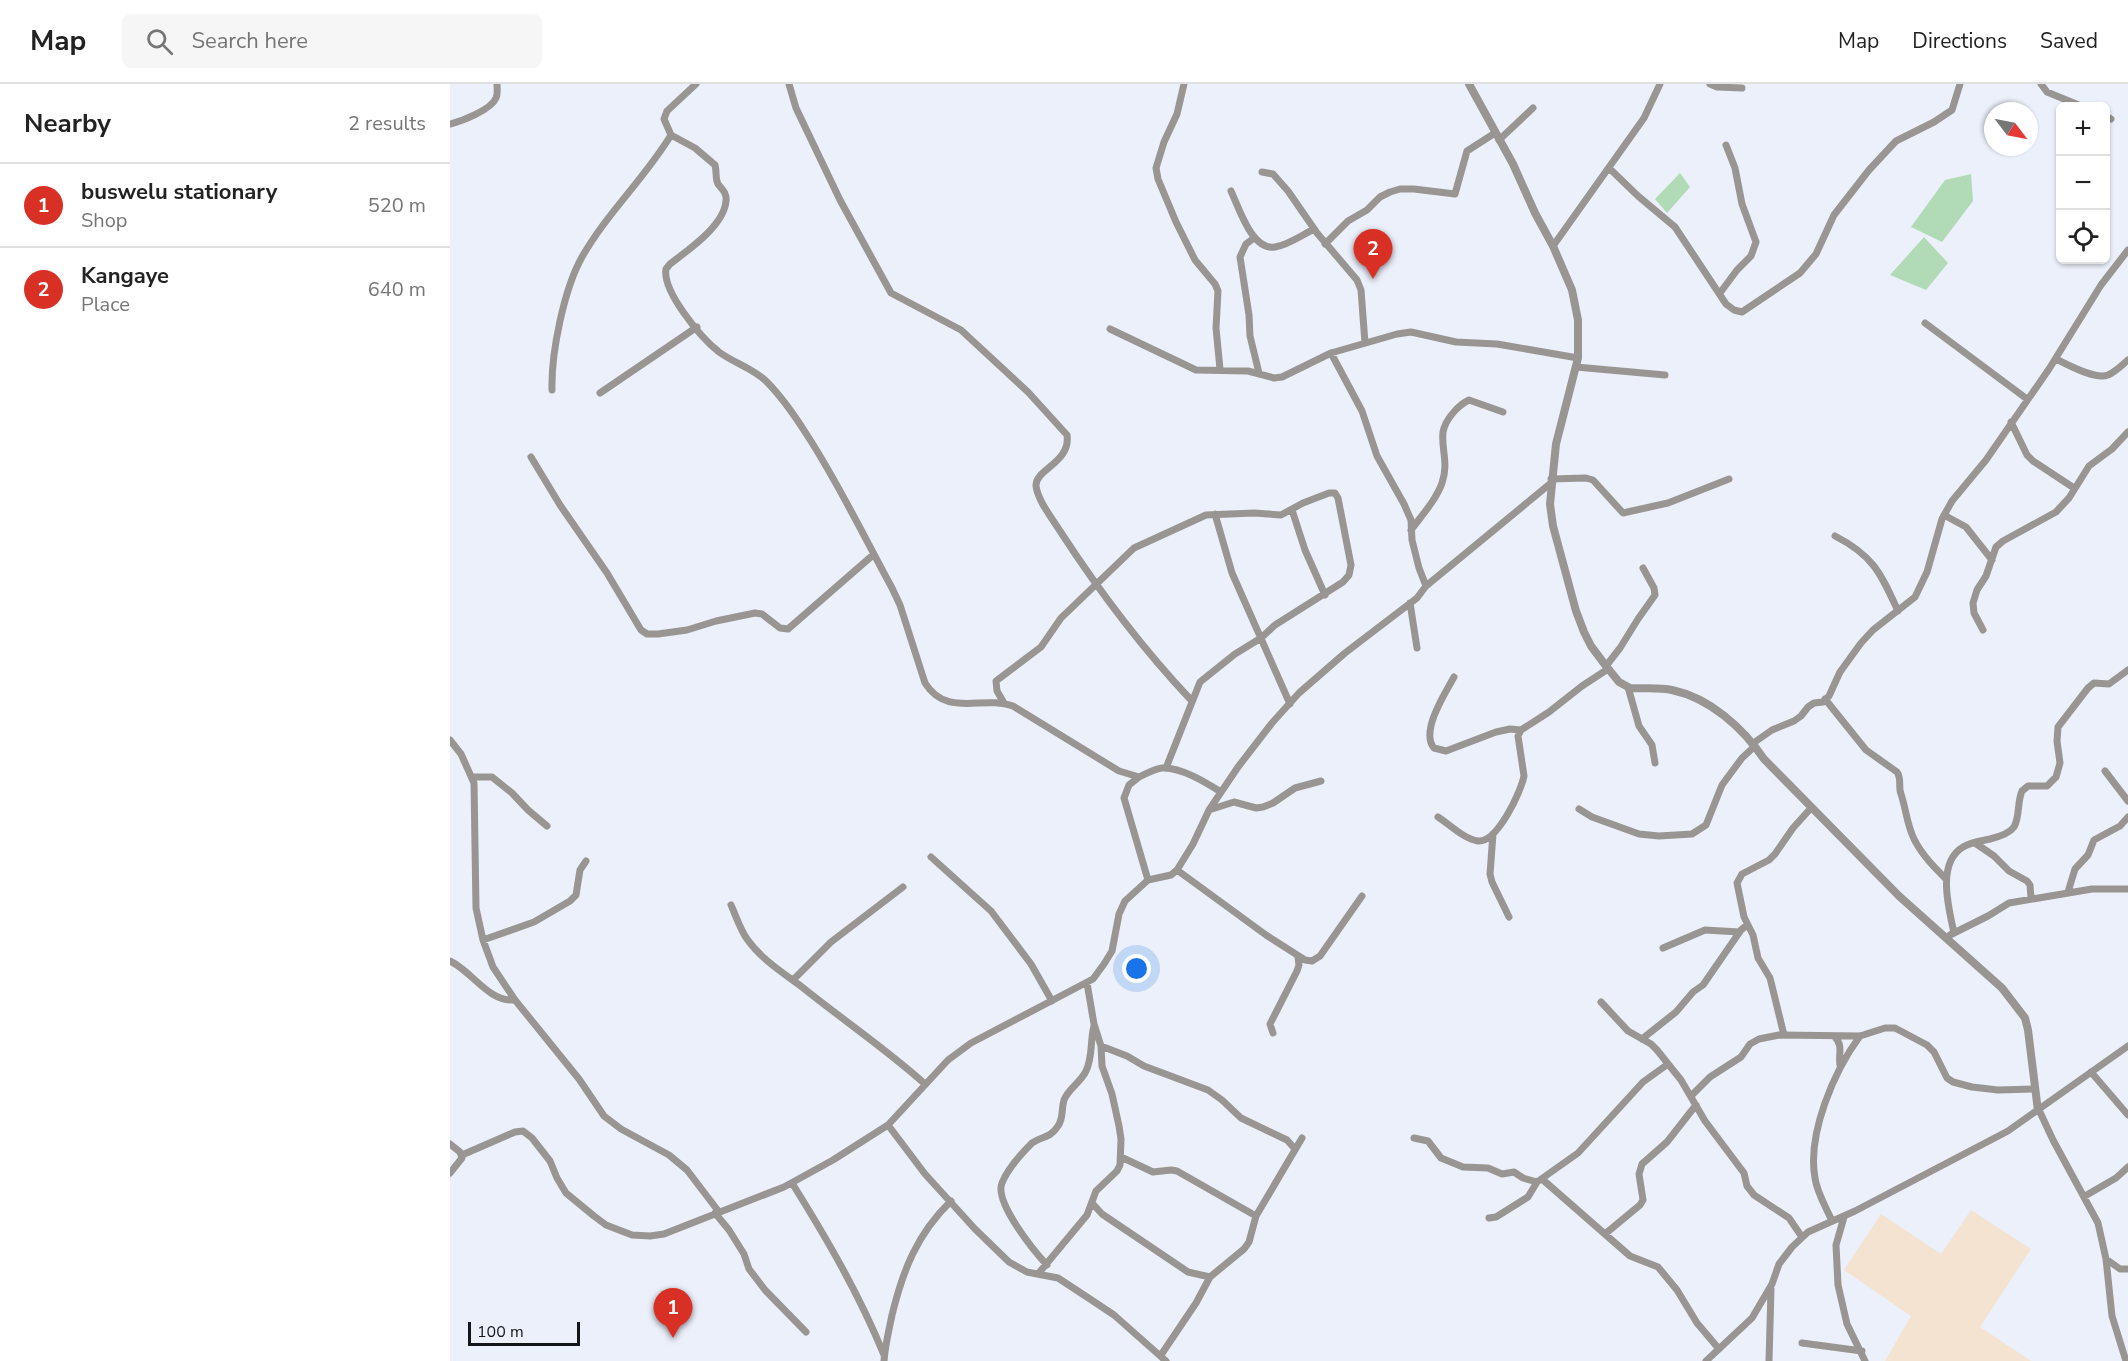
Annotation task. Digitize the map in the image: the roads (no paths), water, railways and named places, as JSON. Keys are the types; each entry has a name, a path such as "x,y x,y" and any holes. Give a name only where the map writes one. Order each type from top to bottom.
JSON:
{"street":[{"path":"450,124 471,116 494,101 497,96 497,84"},
{"path":"696,84 665,115 664,119 671,135 695,148 715,165 717,182 726,197 722,212 709,232 666,269 672,294 720,352 764,379 793,413 835,479 900,605 925,682 931,692 938,698 958,704 1004,703 1013,706 1119,771 1139,777"},
{"path":"789,84 796,108 840,200 891,293 961,330 1019,384 1067,435 1066,450 1038,479 1036,486 1052,518 1124,623 1191,700"},
{"path":"1184,84 1177,114 1164,142 1156,168 1158,179 1176,222 1195,260 1218,291 1216,328 1220,369"},
{"path":"1469,84 1553,246 1572,290 1578,320 1577,363 1556,444 1550,504 1553,526 1576,611 1591,646 1618,682 1628,687 1671,690 1685,694 1728,719 1811,808 1899,896 2002,988 2025,1018 2038,1111 2098,1223 2106,1259 2112,1316 2126,1361"},
{"path":"1553,246 1610,169 1644,118 1660,84"},
{"path":"1710,84 1717,87 1742,88"},
{"path":"1610,169 1675,227 1730,308 1742,312 1800,273 1816,254 1834,215 1869,170 1896,141 1952,110 1960,84"},
{"path":"2041,84 2047,92 2071,102"},
{"path":"1325,244 1348,221 1390,192 1414,189 1455,194 1467,152 1497,136 1533,108"},
{"path":"552,390 551,371 555,340 580,259 671,135"},
{"path":"1720,293 1751,256 1756,242 1742,204 1735,168 1726,145"},
{"path":"1262,172 1272,174 1288,191 1325,244 1357,280 1361,290 1365,343"},
{"path":"1231,191 1254,238 1263,245 1276,247 1314,229"},
{"path":"1254,238 1246,244 1240,257 1250,336 1258,373"},
{"path":"1579,809 1592,817 1639,834 1659,836 1692,834 1706,825 1722,785 1742,758 1772,730 1794,721 1814,703 1825,699 1832,691 1840,672 1873,630 1915,597 1920,589 1944,515 1952,501 1986,460 2056,359 2101,285 2128,250"},
{"path":"1925,323 2027,399"},
{"path":"600,393 697,327"},
{"path":"1110,329 1196,370 1220,369 1258,373 1274,378 1331,352 1411,332 1456,342 1497,344 1577,363 1665,375"},
{"path":"1331,352 1362,411 1377,456 1411,520 1419,568 1426,586"},
{"path":"2056,359 2080,370 2104,376 2128,360"},
{"path":"1411,530 1441,486 1446,460 1443,432 1450,417 1464,402 1469,400 1503,412"},
{"path":"2011,422 2027,455 2074,488"},
{"path":"1983,630 1974,613 1973,603 1996,547 2003,540 2056,512 2089,466 2128,432"},
{"path":"531,457 560,505 607,573 630,614 647,634 687,630 755,613 762,614 780,628 788,629 873,555"},
{"path":"462,1155 515,1132 523,1131 532,1138 550,1161 556,1178 575,1202 606,1225 632,1235 650,1236 664,1233 792,1183 888,1125 948,1060 971,1044 1087,983 1112,951 1119,914 1125,901 1148,879 1171,875 1178,870 1209,810 1265,731 1290,704 1345,653 1417,598 1426,586 1551,481 1586,478 1593,480 1623,513 1668,503 1729,479"},
{"path":"1004,703 997,691 996,681 1041,647 1061,618 1134,549 1198,517 1215,514 1281,515 1304,503 1329,493 1335,493 1338,498 1351,566 1349,575 1324,595 1275,625 1261,638 1235,654 1200,682 1166,768"},
{"path":"1292,510 1305,550 1324,595"},
{"path":"1215,514 1232,573 1290,704"},
{"path":"1944,515 1966,527 1992,560"},
{"path":"1835,536 1870,559 1884,581 1898,611"},
{"path":"1438,817 1476,841 1486,840 1493,834 1508,813 1523,782 1518,736 1521,730 1549,712 1606,667 1624,643 1655,595 1654,588 1642,568"},
{"path":"1410,603 1417,648"},
{"path":"1954,933 1946,879 1954,855 1960,848 2011,830 2016,823 2022,791 2028,786 2047,786 2059,770 2060,756 2056,733 2060,723 2091,685 2094,683 2109,684 2128,670"},
{"path":"1454,676 1430,728 1428,738 1434,748 1446,751 1496,732 1510,729 1521,730"},
{"path":"1628,687 1639,726 1652,745 1655,764"},
{"path":"1825,699 1866,750 1898,772 1900,792 1914,839 1928,861 1946,879"},
{"path":"450,740 461,754 475,789 475,891 483,940 493,967 515,1000 579,1079 604,1116 621,1129 650,1143 687,1170 729,1230 744,1254 749,1269 765,1290 806,1332"},
{"path":"1148,879 1124,798 1129,785 1139,777 1166,768 1196,777 1221,792"},
{"path":"2105,771 2128,801"},
{"path":"472,777 492,777 547,826"},
{"path":"1209,810 1234,802 1256,808 1263,807 1295,788 1322,781"},
{"path":"1784,1035 1770,978 1758,958 1753,935 1747,925 1737,888 1738,878 1769,860 1811,808"},
{"path":"2068,892 2075,869 2088,855 2094,840 2120,826 2128,817"},
{"path":"1493,834 1490,874 1509,917"},
{"path":"1975,843 2027,881 2030,885 2031,898"},
{"path":"931,857 991,911 1031,964 1052,1001"},
{"path":"483,940 534,922 570,901 576,895 580,870 586,861"},
{"path":"1178,870 1298,957 1312,961 1320,956 1362,896"},
{"path":"793,980 831,942 903,887"},
{"path":"1945,937 2009,903 2092,889 2127,890"},
{"path":"731,905 745,937 760,956 925,1084"},
{"path":"1642,1039 1676,1012 1693,992 1703,985 1739,932 1747,925"},
{"path":"1664,948 1705,930 1739,932"},
{"path":"1273,1032 1270,1024 1297,971 1298,957"},
{"path":"450,961 464,969 498,998 515,1000"},
{"path":"1038,1274 1087,1215 1095,1191 1117,1171 1121,1157 1119,1126 1112,1094 1102,1066 1101,1046 1094,1024 1087,983"},
{"path":"1601,1002 1628,1031 1651,1044 1668,1064 1744,1173 1747,1186 1754,1195 1789,1218 1802,1237"},
{"path":"1047,1265 1018,1229 1001,1190 1002,1183 1032,1143 1047,1137 1057,1128 1063,1117 1066,1096 1087,1070 1094,1024"},
{"path":"1691,1096 1710,1077 1741,1057 1753,1041 1774,1035 1860,1036 1885,1028 1895,1028 1927,1045 1934,1052 1947,1078 1961,1086 1998,1090 2034,1089"},
{"path":"1834,1036 1840,1042 1841,1047 1840,1068"},
{"path":"1832,1221 1815,1182 1813,1157 1825,1104 1840,1068 1860,1036"},
{"path":"1101,1046 1127,1056 1144,1066 1208,1090 1241,1118 1287,1140 1295,1149"},
{"path":"1706,1361 1752,1318 1772,1284 1779,1264 1808,1232 1844,1217 2008,1131 2128,1046"},
{"path":"1489,1218 1496,1217 1528,1197 1540,1180 1578,1153 1643,1082 1668,1064"},
{"path":"2091,1072 2128,1115"},
{"path":"1605,1234 1640,1205 1643,1200 1639,1174 1642,1164 1678,1130 1696,1105"},
{"path":"888,1125 918,1165 975,1229 1009,1262 1027,1272 1058,1278 1093,1300 1163,1358 1210,1277 1244,1249 1249,1242 1256,1216 1302,1138"},
{"path":"1414,1138 1428,1141 1441,1158 1463,1167 1488,1168 1502,1174 1514,1172 1523,1178 1540,1180 1630,1256 1658,1267 1677,1290 1711,1342 1719,1348"},
{"path":"450,1144 462,1155"},
{"path":"450,1173 461,1161 462,1155"},
{"path":"1121,1157 1153,1172 1177,1171 1256,1216"},
{"path":"2085,1196 2116,1178 2128,1167"},
{"path":"792,1183 823,1231 851,1281 884,1358"},
{"path":"884,1358 905,1268 924,1233 951,1201"},
{"path":"1092,1203 1102,1214 1188,1272 1210,1277"},
{"path":"1087,1215 1102,1214"},
{"path":"1844,1217 1836,1245 1838,1285 1847,1324 1866,1361"},
{"path":"2106,1259 2120,1269 2128,1269"},
{"path":"1769,1361 1772,1284"},
{"path":"1802,1343 1862,1351"}],"place":[{"name":"Kangaye","path":"1373,279"},
{"name":"buswelu stationary","path":"673,1338"}]}
